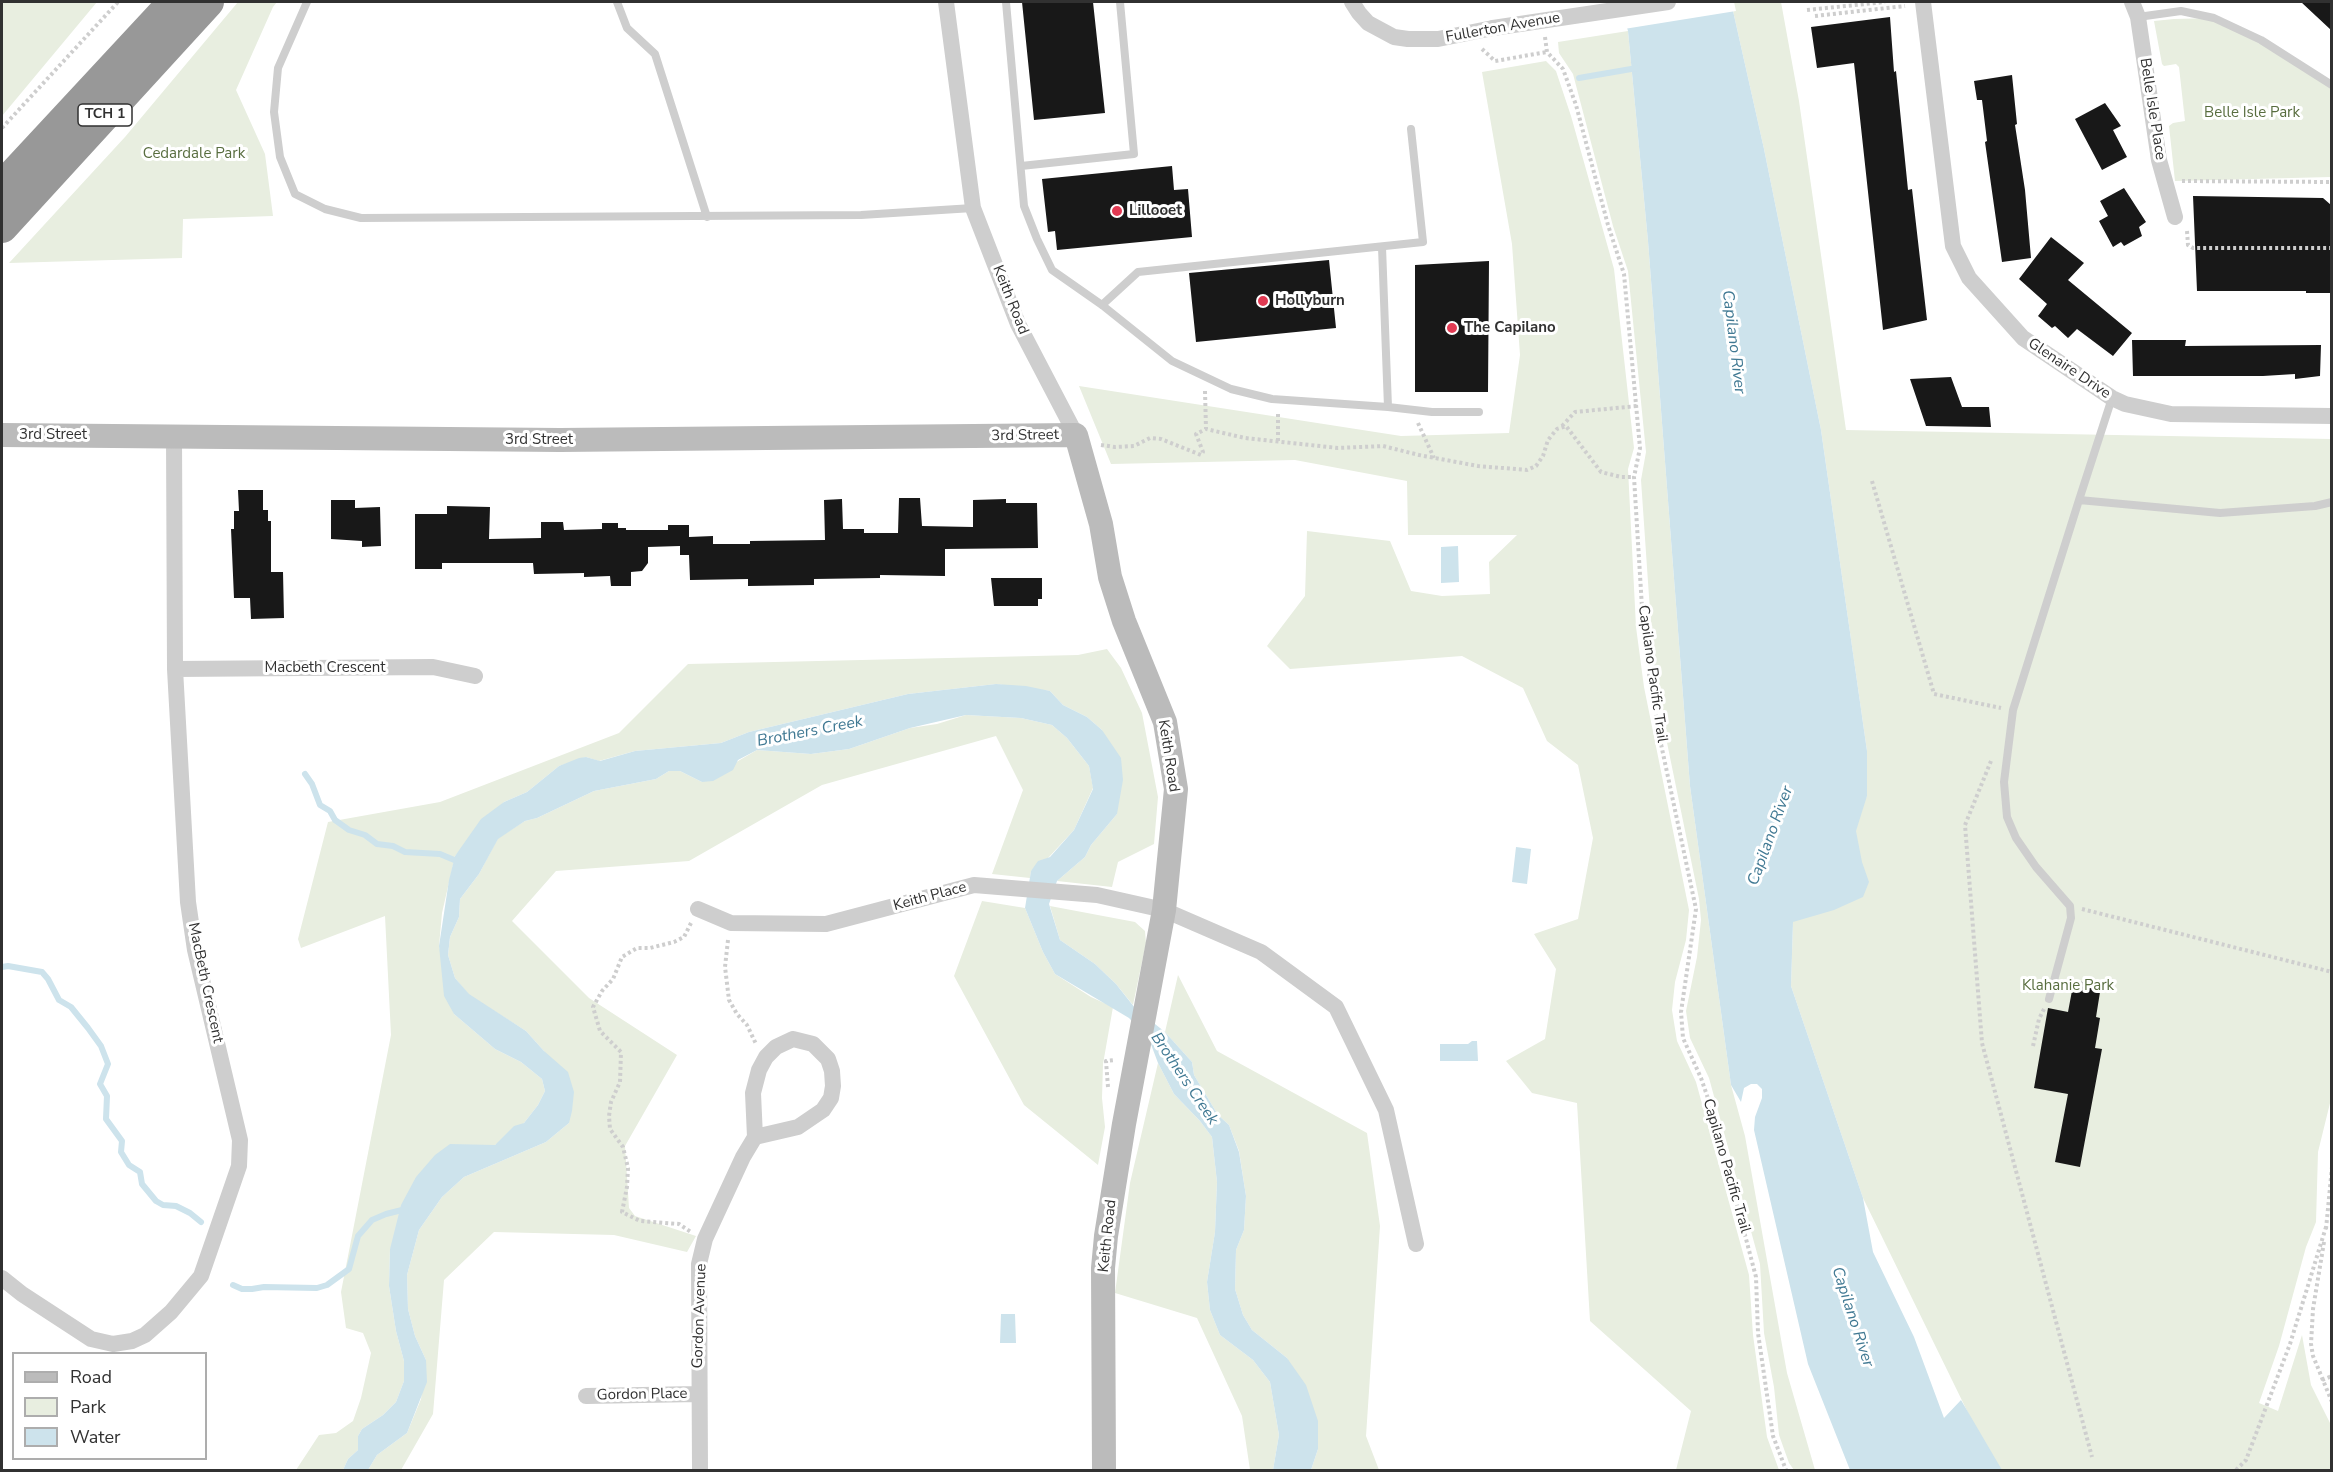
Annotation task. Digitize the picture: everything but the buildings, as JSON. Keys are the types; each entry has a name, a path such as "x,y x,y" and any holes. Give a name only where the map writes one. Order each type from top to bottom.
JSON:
{"highway":[{"name":"TCH 1","path":"2,187 174,2"},
{"name":"TCH 1","path":"2,227 208,2"}],"street":[{"name":"Keith Road","path":"946,2 974,208 1018,324 1076,435 1101,524 1110,577 1120,610 1165,722 1176,789 1164,910 1106,1236 1103,1268 1104,1470"},
{"name":"Fullerton Avenue","path":"1352,2 1368,23 1394,37 1408,39 1438,39 1493,28 1668,2"},
{"name":"Glenaire Drive","path":"1923,2 1953,246 1969,278 2023,338 2112,398 2125,404 2171,414 2331,416"},
{"name":"Belle Isle Place","path":"2132,2 2138,18 2159,160 2174,212"},
{"name":"3rd Street","path":"2,435 560,440 1076,435"},
{"name":"MacBeth Crescent","path":"2,1278 22,1294 91,1339 113,1344 138,1338 171,1312 201,1276 239,1166 240,1140 195,950 188,902 175,669 174,436"},
{"name":"Macbeth Crescent","path":"175,669 433,667 475,676"},
{"name":"Keith Place","path":"698,909 731,923 826,924 974,885 1097,895 1164,910 1261,952 1336,1007 1386,1110 1416,1244"},
{"path":"794,1039 813,1044 828,1059 833,1086 831,1098 813,1119 798,1127 755,1137 753,1093 759,1070 768,1055 776,1047 794,1039"},
{"name":"Gordon Avenue","path":"700,1470 699,1264 705,1239 743,1157 755,1137"},
{"name":"Gordon Place","path":"586,1396 698,1394"}],"lane":[{"path":"307,2 278,68 274,112 280,157 294,194 325,209 361,218 861,215 974,208"},
{"path":"617,2 627,28 655,54 707,217"},
{"path":"1006,2 1024,206 1052,270 1102,305 1172,361 1231,389 1278,399 1413,410 1479,412"},
{"path":"1021,166 1134,154 1120,2"},
{"path":"2138,18 2181,11 2214,18 2261,40 2331,84"},
{"path":"1102,305 1138,272 1225,261 1423,242 1411,129"},
{"path":"1382,247 1388,407"},
{"path":"2049,999 2071,918 2070,906 2036,867 2016,838 2007,817 2004,782 2013,710 2112,398"},
{"path":"2079,501 2220,513 2315,506 2331,502"}],"path":[{"path":"2,128 118,2"},
{"path":"1807,10 1885,2"},
{"path":"1815,16 1905,6"},
{"name":"Capilano Pacific Trail","path":"1481,48 1495,62 1547,52 1563,69 1576,105 1608,225 1624,274 1640,448 1634,477 1643,624 1650,682 1696,909 1681,1012 1683,1038 1701,1078 1713,1113 1756,1277 1758,1333 1773,1436 1786,1470"},
{"path":"2175,182 2331,183"},
{"path":"2174,212 2184,209 2188,245 2193,248 2331,248"},
{"path":"1205,376 1206,429"},
{"path":"1278,399 1278,441"},
{"path":"1101,445 1134,446 1150,438 1161,439 1202,455 1196,434 1206,429 1245,438 1338,448 1383,446 1478,466 1527,470 1536,466 1543,456 1548,440 1575,412 1637,406"},
{"path":"1413,410 1434,458"},
{"path":"1561,426 1566,426 1601,472 1621,477 1634,477"},
{"path":"1872,481 1934,694 2013,710"},
{"path":"1996,752 1965,825 1982,1043 2092,1457"},
{"path":"2070,906 2331,972"},
{"path":"698,909 684,937 651,948 637,948 622,957 613,979 602,991 593,1007 600,1031 621,1052 620,1082 611,1102 609,1129 623,1147 628,1168 622,1212 640,1221 679,1224 705,1239"},
{"path":"731,923 725,967 729,1000 747,1025 756,1045 768,1055"},
{"path":"2034,1046 2039,1019 2049,999"},
{"path":"2331,1167 2326,1227 2311,1327 2313,1356 2331,1402"},
{"path":"2236,1470 2247,1460 2278,1376 2326,1227"},
{"path":"2322,1380 2331,1376"}],"green space":[{"path":"2,2 97,2 2,116"},
{"name":"Cedardale Park","path":"238,2 277,2 236,90 265,154 273,216 183,219 182,258 9,263 125,137"},
{"name":"Klahanie Park","path":"1731,2 1781,2 1799,101 1846,430 2331,439 2331,1099 2318,1152 2316,1222 2306,1247 2279,1346 2259,1403 2278,1411 2302,1335 2311,1385 2331,1425 2331,1470 1996,1470 1863,1198 1791,986 1793,922 1867,796 1867,751 1821,430 1764,149"},
{"name":"Belle Isle Park","path":"2214,18 2261,40 2331,85 2331,177 2175,181 2169,126 2185,121 2179,67 2176,64 2164,66 2162,64 2154,21"},
{"path":"1628,31 1648,241 1690,786 1731,1085 1745,1136 1787,1373 1815,1470 1794,1470 1789,1463 1779,1435 1774,1387 1764,1333 1760,1264 1709,1078 1690,1038 1686,1011 1697,957 1701,920 1699,899 1655,684 1641,480 1646,452 1628,271 1613,226 1573,74 1559,53 1558,42"},
{"path":"1546,61 1556,71 1571,116 1614,269 1634,448 1628,469 1636,627 1644,687 1689,910 1686,940 1675,982 1672,1010 1677,1041 1696,1082 1749,1275 1753,1335 1767,1437 1779,1470 1676,1470 1691,1411 1590,1321 1577,1103 1532,1093 1506,1061 1545,1039 1556,969 1534,934 1578,919 1593,838 1578,765 1547,741 1523,688 1462,656 1290,669 1267,646 1305,596 1307,531 1390,541 1411,591 1442,596 1490,594 1489,562 1517,535 1408,535 1407,481 1295,460 1111,464 1079,386 1401,436 1509,433 1520,355 1512,244 1482,72"},
{"path":"1107,649 1121,668 1142,713 1158,797 1154,844 1118,862 1112,887 1057,881 1085,857 1091,845 1117,814 1102,730 1087,717 1063,705 1050,691 996,684 908,694 749,732 721,743 635,751 599,761 586,757 559,766 527,792 504,802 455,856 442,913 439,946 454,1014 495,1049 521,1062 542,1079 545,1091 538,1105 524,1123 495,1145 450,1145 390,1249 389,1286 396,1331 404,1361 404,1381 396,1402 383,1415 362,1429 358,1436 358,1450 348,1459 343,1470 296,1470 319,1435 336,1433 353,1421 361,1398 371,1353 363,1333 346,1328 341,1292 391,1035 385,916 301,948 298,939 328,822 440,802 619,733 688,664 1078,655"},
{"path":"966,715 1021,718 1052,725 1067,738 1089,766 1093,788 1074,830 1049,857 1031,871 1030,878 992,874 1023,790 996,736 822,785 689,861 556,871 512,921 589,998 677,1055 625,1146 629,1208 635,1216 696,1236 687,1252 614,1235 494,1232 444,1280 433,1414 401,1470 368,1470 377,1455 407,1433 421,1399 426,1360 415,1336 408,1309 407,1275 419,1230 442,1197 464,1177 546,1142 569,1123 544,1051 526,1031 469,995 455,978 448,955 450,937 459,917 460,899 479,874 498,838 525,821 537,818 594,791 656,779 669,771 680,771 702,782 757,750 811,754 849,749 910,728 937,724"},
{"path":"982,901 1025,908 1043,952 1055,974 1091,997 1113,1007 1103,1064 1102,1098 1105,1127 1098,1165 1024,1105 954,976"},
{"path":"1050,906 1135,922 1145,931 1146,943 1133,1005 1116,984 1095,964 1060,940"},
{"path":"1178,975 1217,1051 1367,1133 1380,1226 1366,1436 1379,1470 1311,1470 1318,1449 1287,1358 1252,1330 1243,1315 1235,1289 1236,1250 1244,1230 1246,1196 1239,1151 1229,1125 1218,1115 1194,1075 1192,1062 1165,1032"},
{"path":"1158,1063 1174,1094 1212,1137 1217,1182 1215,1232 1207,1282 1210,1310 1220,1335 1253,1360 1270,1382 1279,1435 1273,1470 1250,1470 1242,1416 1197,1318 1115,1293 1130,1183"}],"water":[{"name":"Capilano River","path":"1619,2 1731,2 1764,149 1821,430 1867,751 1867,796 1856,831 1862,862 1869,882 1863,897 1834,910 1793,922 1791,986 1863,1198 1873,1252 1914,1337 1944,1418 1961,1400 2002,1470 1850,1470 1808,1364 1754,1130 1762,1089 1757,1084 1744,1088 1741,1102 1731,1085 1690,786 1648,241 1628,31"},
{"path":"1458,546 1459,582 1441,583 1441,547"},
{"name":"Brothers Creek","path":"996,684 1026,686 1050,691 1063,705 1087,717 1102,730 1121,758 1123,780 1117,814 1091,845 1085,857 1057,881 1049,904 1060,940 1095,964 1116,984 1135,1008 1165,1032 1192,1062 1194,1075 1218,1115 1229,1125 1239,1152 1246,1196 1244,1230 1236,1250 1235,1289 1243,1315 1252,1330 1287,1358 1306,1385 1318,1421 1318,1449 1311,1470 1273,1470 1279,1435 1270,1382 1253,1360 1220,1335 1210,1310 1207,1282 1215,1232 1217,1182 1212,1137 1174,1094 1149,1039 1129,1018 1055,974 1043,952 1025,908 1031,871 1038,861 1050,857 1074,830 1093,789 1089,766 1067,738 1052,725 1021,718 966,715 910,728 849,749 811,754 757,750 738,760 733,770 713,781 702,782 680,771 669,771 656,779 594,791 537,818 525,821 498,839 479,874 460,899 459,917 450,937 448,955 455,978 469,994 526,1031 568,1072 574,1092 572,1111 569,1123 546,1142 464,1177 442,1197 419,1230 407,1275 408,1309 415,1336 426,1360 427,1382 407,1433 377,1455 368,1470 343,1470 348,1459 358,1450 358,1436 362,1429 383,1415 396,1402 404,1381 404,1361 396,1331 389,1286 390,1249 401,1205 416,1177 435,1155 450,1144 495,1145 514,1126 524,1123 538,1105 545,1091 542,1079 521,1062 495,1049 454,1014 444,996 439,946 449,880 455,856 481,819 504,802 527,792 559,766 579,758 586,757 600,761 635,751 721,743 749,732 908,694"},
{"path":"1516,847 1531,849 1527,884 1512,882"},
{"path":"1477,1041 1478,1061 1440,1061 1440,1044 1468,1044"},
{"path":"1001,1314 1015,1314 1016,1343 1000,1343"}],"pier":[{"path":"1616,2 1734,2 1736,11 1624,29"}],"waterway":[{"path":"1579,78 1637,68"},
{"path":"305,774 312,784 320,805 330,811 335,820 349,830 365,835 377,844 393,846 405,852 440,854 459,862"},
{"path":"2,967 42,972 59,1000 71,1007 88,1028 101,1046 108,1064 100,1084 107,1096 106,1119 122,1141 121,1152 129,1165 140,1172 142,1184 156,1201 163,1205 176,1206 201,1222"},
{"path":"233,1285 242,1289 317,1288 327,1285 349,1269 358,1236 372,1220 406,1209"}],"place":[{"name":"Lillooet","path":"1117,211"},
{"name":"Hollyburn","path":"1263,301"},
{"name":"The Capilano","path":"1452,328"}]}
